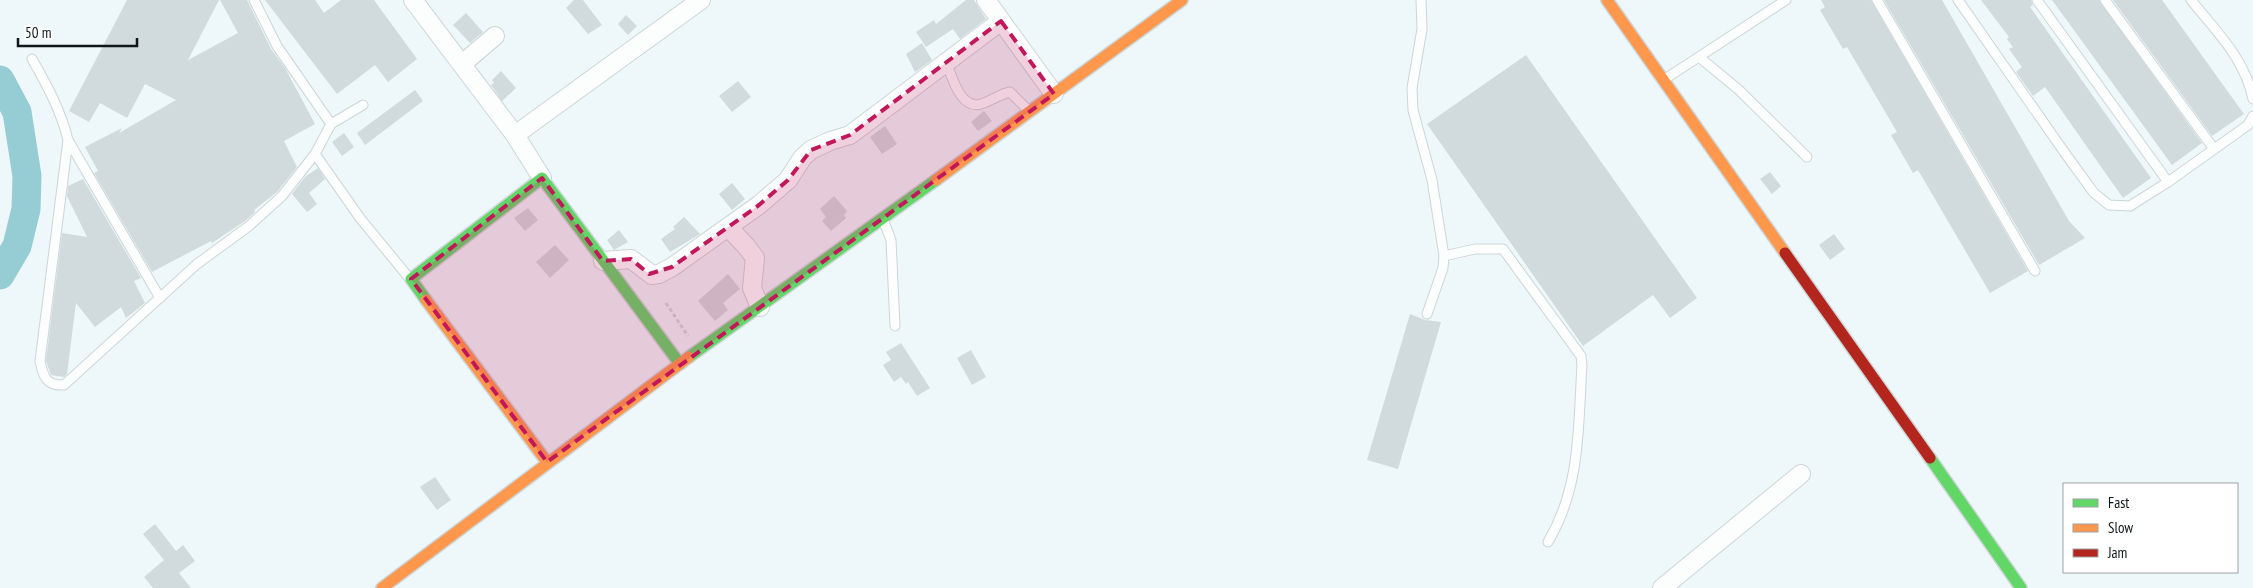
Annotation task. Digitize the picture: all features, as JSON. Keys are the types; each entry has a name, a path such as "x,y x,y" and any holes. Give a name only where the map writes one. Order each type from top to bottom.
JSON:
{"street":[{"path":"413,0 515,135 542,178 680,364"},
{"path":"515,135 700,0"},
{"path":"986,0 1054,94"},
{"path":"382,588 547,462 680,364 883,219 1182,0"},
{"path":"1607,0 2020,588"},
{"path":"603,261 631,259 648,274 656,275 672,267 760,205 788,180 803,157 811,150 830,141 850,135 1001,21"},
{"path":"462,64 496,36"},
{"path":"542,178 410,279 547,462"},
{"path":"728,227 755,258 752,288 760,307"},
{"path":"1662,588 1801,474"}],"lane":[{"path":"254,0 277,46 331,124"},
{"path":"1421,0 1422,28 1412,88 1413,110 1432,180 1444,256 1443,268 1427,314"},
{"path":"1665,80 1774,4 1786,0"},
{"path":"1877,0 2036,271"},
{"path":"1958,0 2094,193 2109,205 2130,206 2168,182 2248,125 2253,116"},
{"path":"2038,0 2168,182"},
{"path":"2105,0 2214,149"},
{"path":"2191,0 2239,61 2250,86 2253,99"},
{"path":"1699,57 1739,90 1807,157"},
{"path":"32,59 46,82 64,124 68,140 160,298"},
{"path":"946,62 957,89 965,100 973,104 980,104 1010,92 1030,112"},
{"path":"68,140 40,361 42,376 54,386 64,385 197,264 249,226 282,196 315,154 331,124 363,105"},
{"path":"315,154 360,218 410,279"},
{"path":"883,219 891,240 895,326"},
{"path":"1444,256 1475,249 1503,249 1581,356 1582,365 1572,486 1557,527 1548,542"}],"path":[{"path":"666,303 698,351"}],"highlighted area":[{"path":"1001,21 1054,94 547,462 411,279 542,178 603,261 631,259 649,274 672,267 759,205 788,180 811,150 850,135"}],"building":[{"path":"127,0 219,0 188,60 238,33 220,0 247,0 271,49 285,68 315,124 284,141 297,167 277,192 254,210 255,212 212,243 211,241 152,272 94,173 98,171 85,147 122,128 119,133 176,100 145,84 127,118 100,103 89,122 69,111"},
{"path":"265,0 315,0 324,13 341,0 374,0 417,59 388,82 375,65 337,94"},
{"path":"574,0 583,0 602,25 588,34 566,8"},
{"path":"966,0 974,0 986,19 960,39 953,29 926,47 916,32 934,20 936,24"},
{"path":"1821,0 1871,0 2028,271 1990,293 1918,170 1913,173 1891,135 1897,132 1847,47 1843,49 1820,10 1825,7"},
{"path":"1884,0 1942,0 2069,221 2085,238 2039,265"},
{"path":"1981,0 2031,0 2033,5 2030,7 2151,178 2123,198 2045,87 2033,96 2016,72 2022,67 2009,49 2013,47 2007,39 2009,37"},
{"path":"2052,0 2099,0 2202,143 2172,165"},
{"path":"2113,0 2162,0 2244,114 2212,136"},
{"path":"466,13 483,32 470,43 453,25"},
{"path":"626,15 637,26 628,35 618,24"},
{"path":"922,43 932,60 915,72 906,54"},
{"path":"1526,55 1697,298 1670,318 1653,295 1583,346 1427,124"},
{"path":"501,71 516,88 502,101 491,85 494,83 492,80"},
{"path":"738,81 751,97 732,112 719,96"},
{"path":"415,90 423,101 365,145 357,133"},
{"path":"984,111 992,121 978,131 971,122"},
{"path":"885,126 897,144 882,154 870,137"},
{"path":"344,133 354,147 342,156 332,142"},
{"path":"318,168 325,179 309,193 317,204 307,212 292,194 305,177"},
{"path":"1770,172 1781,186 1772,194 1760,179"},
{"path":"83,179 141,278 134,281 145,303 126,318 121,307 95,327 76,303 67,374 64,377 51,375 46,361 62,233 87,237 67,196 68,186"},
{"path":"732,183 745,199 732,210 719,194"},
{"path":"834,196 847,211 844,215 846,218 831,231 822,221 826,217 820,209"},
{"path":"528,208 538,220 525,231 514,218"},
{"path":"684,217 700,234 670,252 661,239 675,229 673,227"},
{"path":"619,230 628,242 614,250 607,240"},
{"path":"1834,234 1845,249 1830,260 1819,245"},
{"path":"555,245 569,260 550,278 536,262"},
{"path":"728,274 740,289 723,303 728,310 715,321 698,301"},
{"path":"1410,314 1425,320 1441,322 1398,469 1367,460"},
{"path":"901,343 930,388 917,396 908,382 906,384 901,377 894,382 883,365 891,360 886,352"},
{"path":"971,350 986,377 972,385 957,358"},
{"path":"435,477 451,500 437,510 420,487"},
{"path":"155,524 176,551 183,545 195,561 179,573 191,588 153,588 144,577 164,560 143,534"}],"waterway":[{"path":"0,80 17,112 27,176 26,209 17,246 0,275"}],"traffic: fast":[{"path":"426,300 411,279 542,178 680,364"},
{"path":"689,357 936,180"},
{"path":"1930,458 2021,588"}],"traffic: slow":[{"path":"936,180 1182,0"},
{"path":"1607,0 1785,253"},
{"path":"426,300 547,462"},
{"path":"382,588 689,357"}],"traffic: jam":[{"path":"1785,253 1930,458"}]}
